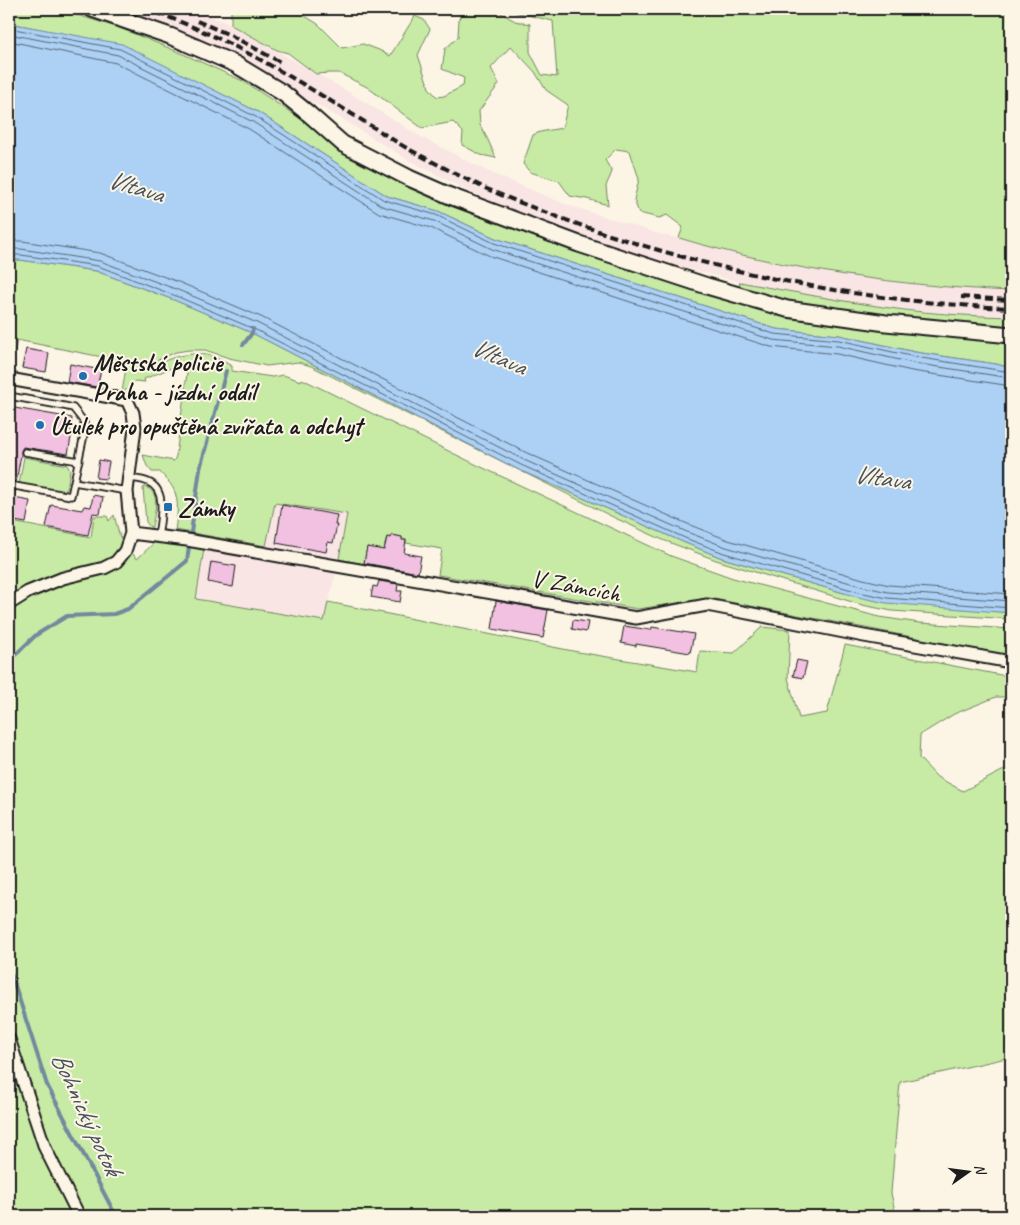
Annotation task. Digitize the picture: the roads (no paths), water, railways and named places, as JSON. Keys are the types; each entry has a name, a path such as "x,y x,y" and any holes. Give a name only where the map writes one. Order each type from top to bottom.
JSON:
{"main road":[{"path":"92,9 170,36 235,64 283,93 343,144 409,178 450,196 579,244 707,286 787,309 886,323 1011,335"}],"street":[{"path":"9,379 127,400 134,413 135,428 127,491 131,533 125,551 116,562 104,568 63,578 28,592 9,604"},
{"name":"V Zámcích","path":"131,533 190,540 636,618 707,605 864,636 1011,662"},
{"path":"9,1039 45,1148 79,1216"}],"lane":[{"path":"9,396 73,408 84,422 84,435 71,496 9,485"},
{"path":"25,452 79,461"},
{"path":"128,478 149,482 158,490 161,501 158,537"},
{"path":"74,482 127,491"}],"water":[{"name":"Vltava","path":"9,23 122,44 258,112 387,196 438,211 495,238 776,329 839,335 915,352 1011,368 1011,613 886,603 858,597 722,558 519,470 252,333 174,300 96,271 9,260"}],"waterway":[{"name":"Bohnický potok","path":"243,345 253,329"},
{"name":"Bohnický potok","path":"9,661 36,635 67,616 114,614 128,609 187,561 200,469 226,371"},
{"name":"Bohnický potok","path":"9,967 47,1085 116,1216"}],"railway":[{"path":"146,9 219,39 272,66 407,148 487,189 613,236 678,256 810,286 944,304 1011,308"},
{"path":"197,21 230,35 282,63"},
{"path":"961,297 1011,300"}],"place":[{"name":"Městská policie Praha - jízdní oddíl","path":"83,376"},
{"name":"Útulek pro opuštěná zvířata a odchyt","path":"40,425"},
{"name":"Zámky","path":"168,507"}]}
